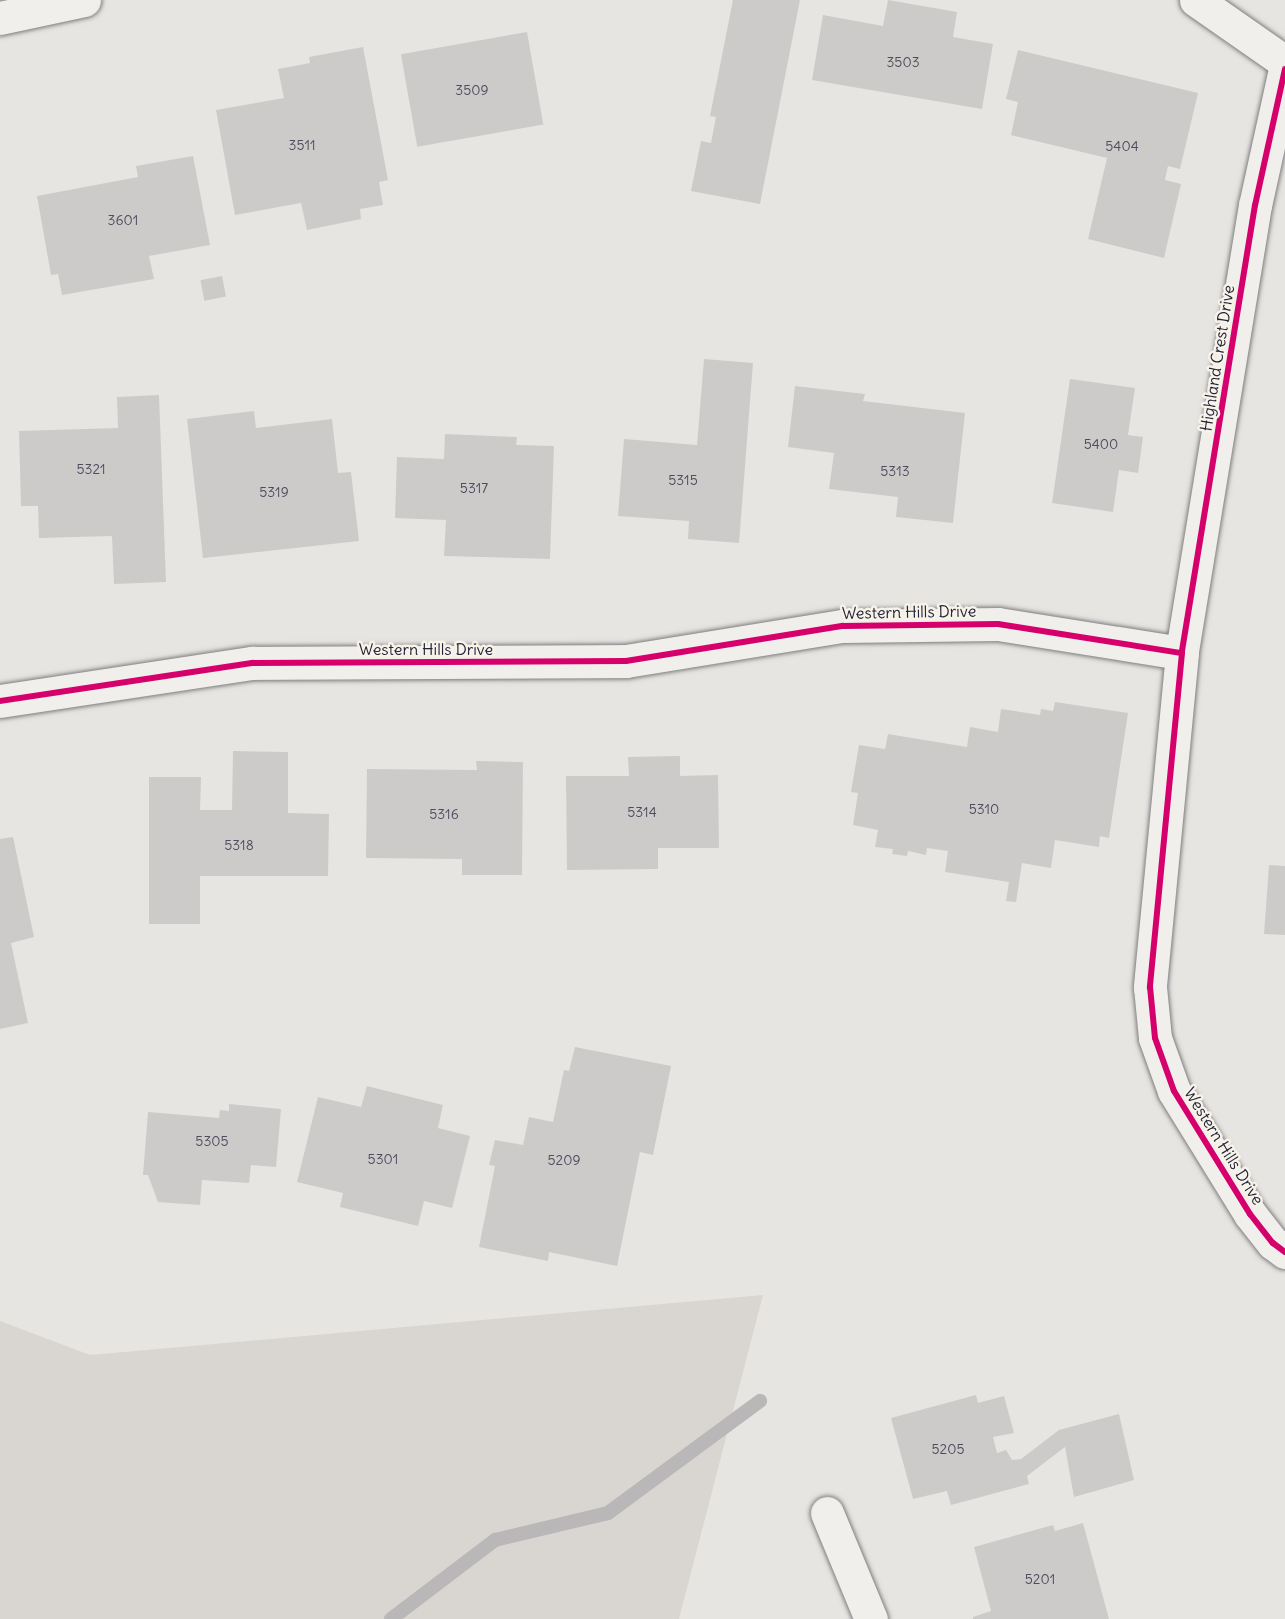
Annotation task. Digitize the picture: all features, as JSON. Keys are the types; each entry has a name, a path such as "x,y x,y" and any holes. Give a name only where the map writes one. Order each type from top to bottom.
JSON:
{"street":[{"path":"0,18 84,0"},
{"path":"1196,0 1285,62"},
{"name":"Highland Crest Drive","path":"1182,653 1255,205 1285,69"},
{"name":"Western Hills Drive","path":"0,701 252,663 626,661 843,626 998,624 1182,653 1150,987 1155,1038 1174,1091 1250,1214 1274,1243 1285,1252"},
{"path":"827,1513 871,1619"}],"shaded area":[{"path":"763,1295 679,1619 0,1619 0,1321 90,1355"}],"building":[{"path":"733,0 800,0 760,204 691,191 701,141 711,143 716,117 710,116"},
{"path":"888,0 957,12 953,37 993,44 982,109 812,80 823,15 883,26"},
{"path":"527,32 543,125 417,147 401,54"},
{"path":"363,47 388,180 379,182 383,205 360,209 361,219 307,230 301,203 235,215 216,110 284,98 278,69 310,63 309,57"},
{"path":"1018,50 1198,93 1180,169 1168,166 1165,180 1181,184 1164,258 1088,239 1107,158 1011,135 1018,102 1006,99"},
{"path":"193,156 210,245 149,256 154,279 62,295 58,274 51,275 37,196 138,177 136,166"},
{"path":"222,276 226,297 204,301 200,280"},
{"path":"704,359 753,363 739,543 688,539 689,521 618,516 624,439 697,445"},
{"path":"1070,379 1135,388 1128,435 1143,437 1138,473 1119,470 1113,512 1052,503"},
{"path":"795,386 865,394 863,401 965,413 953,523 896,517 898,497 829,489 834,453 788,447"},
{"path":"159,395 166,582 114,584 112,536 39,538 38,506 21,506 19,431 118,428 117,397"},
{"path":"254,411 256,428 332,419 338,473 351,472 359,541 203,558 187,419"},
{"path":"445,434 517,437 516,445 554,446 550,559 444,556 446,520 395,518 397,457 444,459"},
{"path":"1055,702 1128,713 1109,838 1100,836 1099,847 1055,840 1051,868 1022,863 1016,902 1006,901 1009,882 945,872 948,851 927,848 926,855 908,851 907,856 892,854 893,849 875,847 878,830 853,825 858,793 851,792 859,745 885,749 888,734 967,747 970,727 998,732 1001,709 1040,715 1041,709 1053,711"},
{"path":"233,751 288,752 288,813 329,814 328,876 200,876 200,924 149,924 149,777 201,777 200,810 232,810"},
{"path":"680,756 680,776 718,775 719,848 658,848 658,869 567,870 566,776 629,776 628,757"},
{"path":"476,761 523,762 522,875 462,875 462,859 366,858 367,769 477,770"},
{"path":"13,837 34,937 11,943 28,1023 0,1029 0,839"},
{"path":"1269,865 1285,866 1285,935 1264,934"},
{"path":"575,1047 671,1066 653,1155 640,1152 617,1266 549,1252 548,1261 479,1247 495,1166 489,1165 495,1140 523,1145 529,1117 553,1122 564,1070 569,1071"},
{"path":"367,1086 443,1105 438,1128 470,1136 452,1208 424,1201 418,1226 340,1207 343,1193 297,1182 318,1097 361,1107"},
{"path":"229,1104 281,1109 276,1167 251,1165 249,1183 202,1180 200,1205 158,1202 148,1175 143,1175 148,1112 219,1118 220,1110 229,1111"},
{"path":"976,1395 978,1403 1004,1396 1014,1433 993,1437 997,1453 1006,1450 1012,1460 1021,1459 1059,1430 1119,1414 1134,1480 1074,1497 1065,1447 1027,1476 1029,1484 951,1505 947,1491 913,1499 891,1418"},
{"path":"1083,1523 1109,1619 973,1619 973,1617 991,1611 974,1547 1053,1525 1055,1531"}],"waterway":[{"path":"391,1619 495,1540 608,1513 760,1401"}],"cycle path":[{"path":"1285,69 1255,205 1182,653 1150,987 1155,1038 1174,1091 1250,1214 1273,1243 1285,1252"},
{"path":"0,701 252,663 626,661 843,626 998,624 1182,653"}]}
